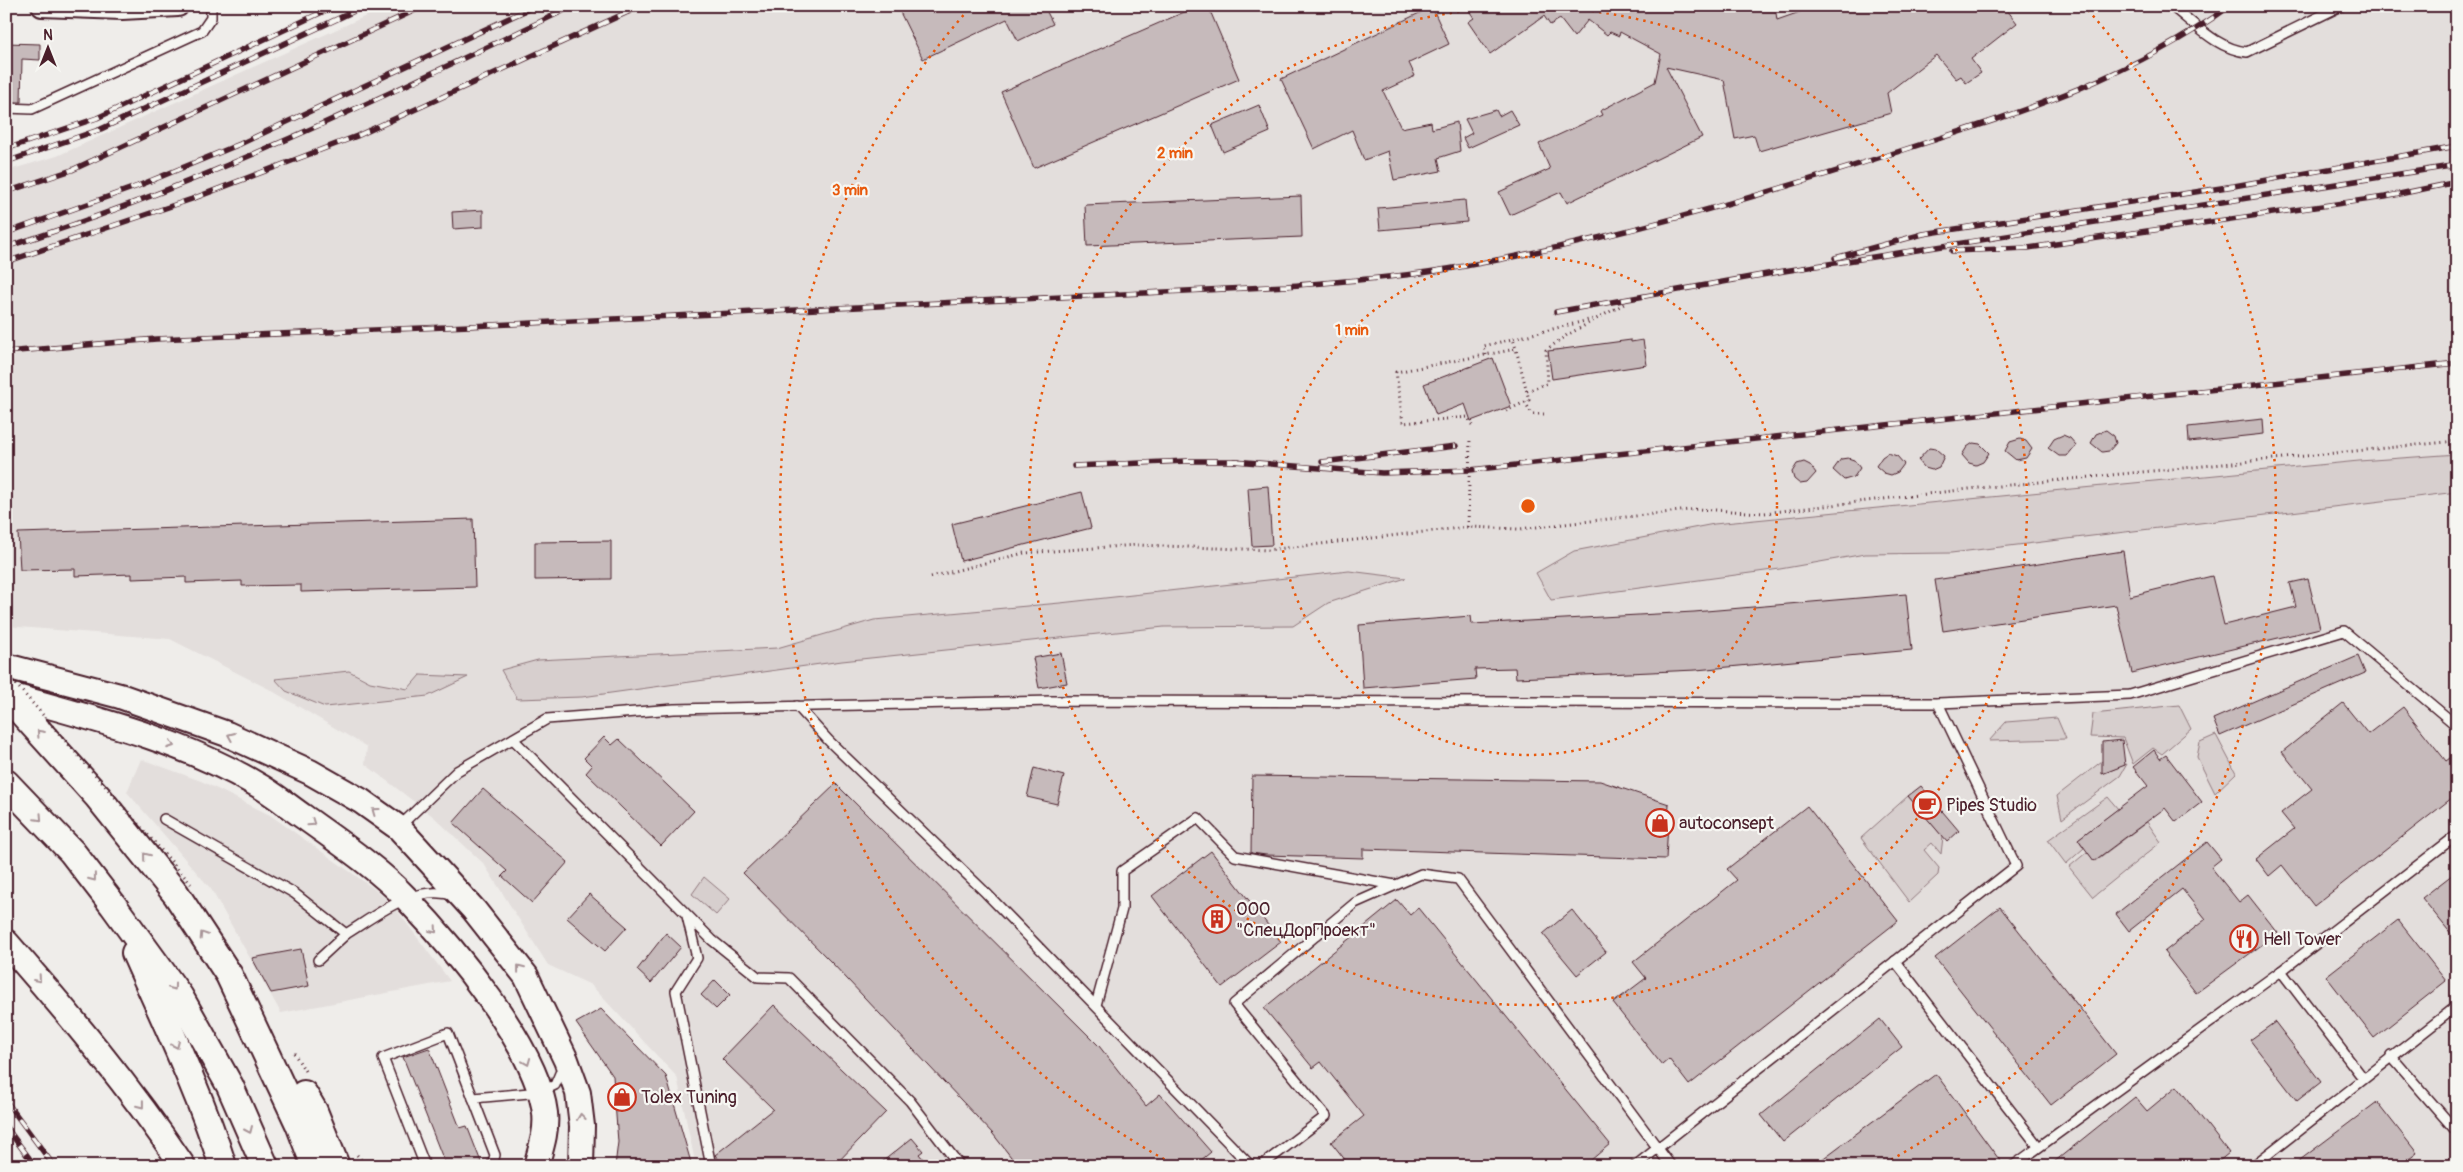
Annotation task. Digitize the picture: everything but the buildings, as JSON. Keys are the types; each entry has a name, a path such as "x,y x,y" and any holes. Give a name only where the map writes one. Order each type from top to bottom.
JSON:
{"main road":[{"path":"6,666 120,696 227,734 310,772 361,801 399,828 436,866 474,910 526,976 566,1060 578,1093 582,1126 581,1166"},
{"path":"6,695 184,889 229,975 300,1124 315,1166"},
{"path":"6,695 125,728 198,754 257,784 348,848 406,898 488,996 521,1047 540,1092 545,1113 544,1138 536,1166"},
{"path":"6,783 72,852 114,905 180,997 230,1086 265,1166"},
{"path":"114,905 185,1067 214,1138 223,1166"},
{"path":"6,942 86,1034 151,1118 184,1166"},
{"path":"229,975 273,1040 314,1111 346,1161"}],"street":[{"path":"42,6 122,9 178,6"}],"lane":[{"path":"6,108 32,109 202,31 211,18 211,6"},
{"path":"2171,6 2219,42 2235,51 2247,52 2341,6"},
{"path":"399,828 457,771 547,719 674,709 1052,701 1938,703 2130,695 2344,631 2457,726"},
{"path":"1635,1166 2016,866 1938,703"},
{"path":"797,706 829,741 986,893 1252,1166"},
{"path":"513,739 712,940 758,977 789,978 910,1101 960,1166"},
{"path":"1096,1005 1122,909 1122,871 1198,818 1235,856 1396,885"},
{"path":"164,819 294,892 346,934"},
{"path":"2013,1166 2281,971 2457,834"},
{"path":"1261,1166 1326,1116 1234,1004 1355,903 1421,874 1458,879 1671,1166"},
{"path":"318,960 346,934 406,898 431,893 454,895 474,910"},
{"path":"687,915 697,958 676,991 711,1166"},
{"path":"1895,961 2038,1146"},
{"path":"2281,971 2362,1078"},
{"path":"2254,1166 2362,1078 2457,1006"},
{"path":"425,1166 382,1058 448,1033 495,1155 492,1166"},
{"path":"2391,1056 2457,1132"},
{"path":"473,1098 540,1092 555,1085 566,1060"}],"path":[{"path":"1527,391 1548,383 1546,350 1567,335 1624,304"},
{"path":"1486,355 1484,346 1600,318"},
{"path":"1506,410 1529,400 1513,339"},
{"path":"1472,425 1468,417 1403,423 1396,372 1516,350"},
{"path":"1524,402 1532,414 1544,414"},
{"path":"1468,527 1470,438"},
{"path":"931,577 1024,553 1137,545 1268,550 1468,527 1519,529 1698,509 1764,512 1969,489 2457,441"},
{"path":"6,673 184,889"},
{"path":"346,1161 367,1166"}],"shaded area":[{"path":"388,6 2457,6 2457,1166 696,1166 677,1077 591,985 548,965 484,864 434,817 365,764 367,747 269,689 170,639 6,626 6,171 57,156"},
{"path":"2457,454 2457,492 1951,553 1865,554 1780,569 1551,600 1536,573 1574,551 1714,524 2359,461"},
{"path":"1349,571 1406,578 1328,603 1293,626 1164,627 842,661 582,697 517,699 501,670 538,660 777,648 874,620 1060,603"},
{"path":"349,671 370,682 408,689 420,675 468,677 428,696 325,707 286,691 275,679"},
{"path":"2179,705 2191,729 2162,754 2153,748 2133,764 2123,738 2090,737 2093,714"},
{"path":"2057,718 2066,739 1989,741 2006,722"},
{"path":"2216,735 2236,773 2215,793 2197,757 2200,742"},
{"path":"141,759 201,781 270,815 373,888 393,905 450,981 281,1013 211,889 127,792"},
{"path":"2102,761 2104,773 2127,764 2120,776 2062,819 2057,796"},
{"path":"1908,796 1943,837 1941,854 1932,843 1924,850 1939,868 1938,875 1909,902 1861,838"},
{"path":"2108,797 2118,809 2078,839 2084,848 2066,864 2048,840"},
{"path":"2147,822 2161,842 2093,897 2069,867 2087,852 2095,861"},
{"path":"704,877 730,899 716,915 692,894"}],"railway":[{"path":"6,149 97,118 335,6"},
{"path":"6,162 101,129 365,6"},
{"path":"6,192 72,170 424,6"},
{"path":"6,233 138,186 240,144 535,6"},
{"path":"6,247 152,196 294,137 573,6"},
{"path":"6,262 192,199 357,136 641,6"},
{"path":"6,352 156,339 470,326 1287,286 1443,270 1573,244 1681,217 1841,170 1982,124 2068,93 2110,75 2191,32 2230,6"},
{"path":"1835,258 1923,234 2234,186 2457,146"},
{"path":"1556,312 1784,271 2457,165"},
{"path":"1952,251 2028,248 2385,197 2457,182"},
{"path":"1234,461 1382,473 1470,470 2457,363"},
{"path":"1322,462 1456,446"},
{"path":"1074,466 1187,461 1239,461"},
{"path":"6,1101 54,1166"},
{"path":"6,1127 35,1166"}],"place":[{"name":"Pipes Studio","path":"1927,805"},
{"name":"autoconsept","path":"1660,823"},
{"name":"ООО \"СпецДорПроект\"","path":"1217,919"},
{"name":"Hell Tower","path":"2244,939"},
{"name":"Tolex Tuning","path":"622,1097"}]}
